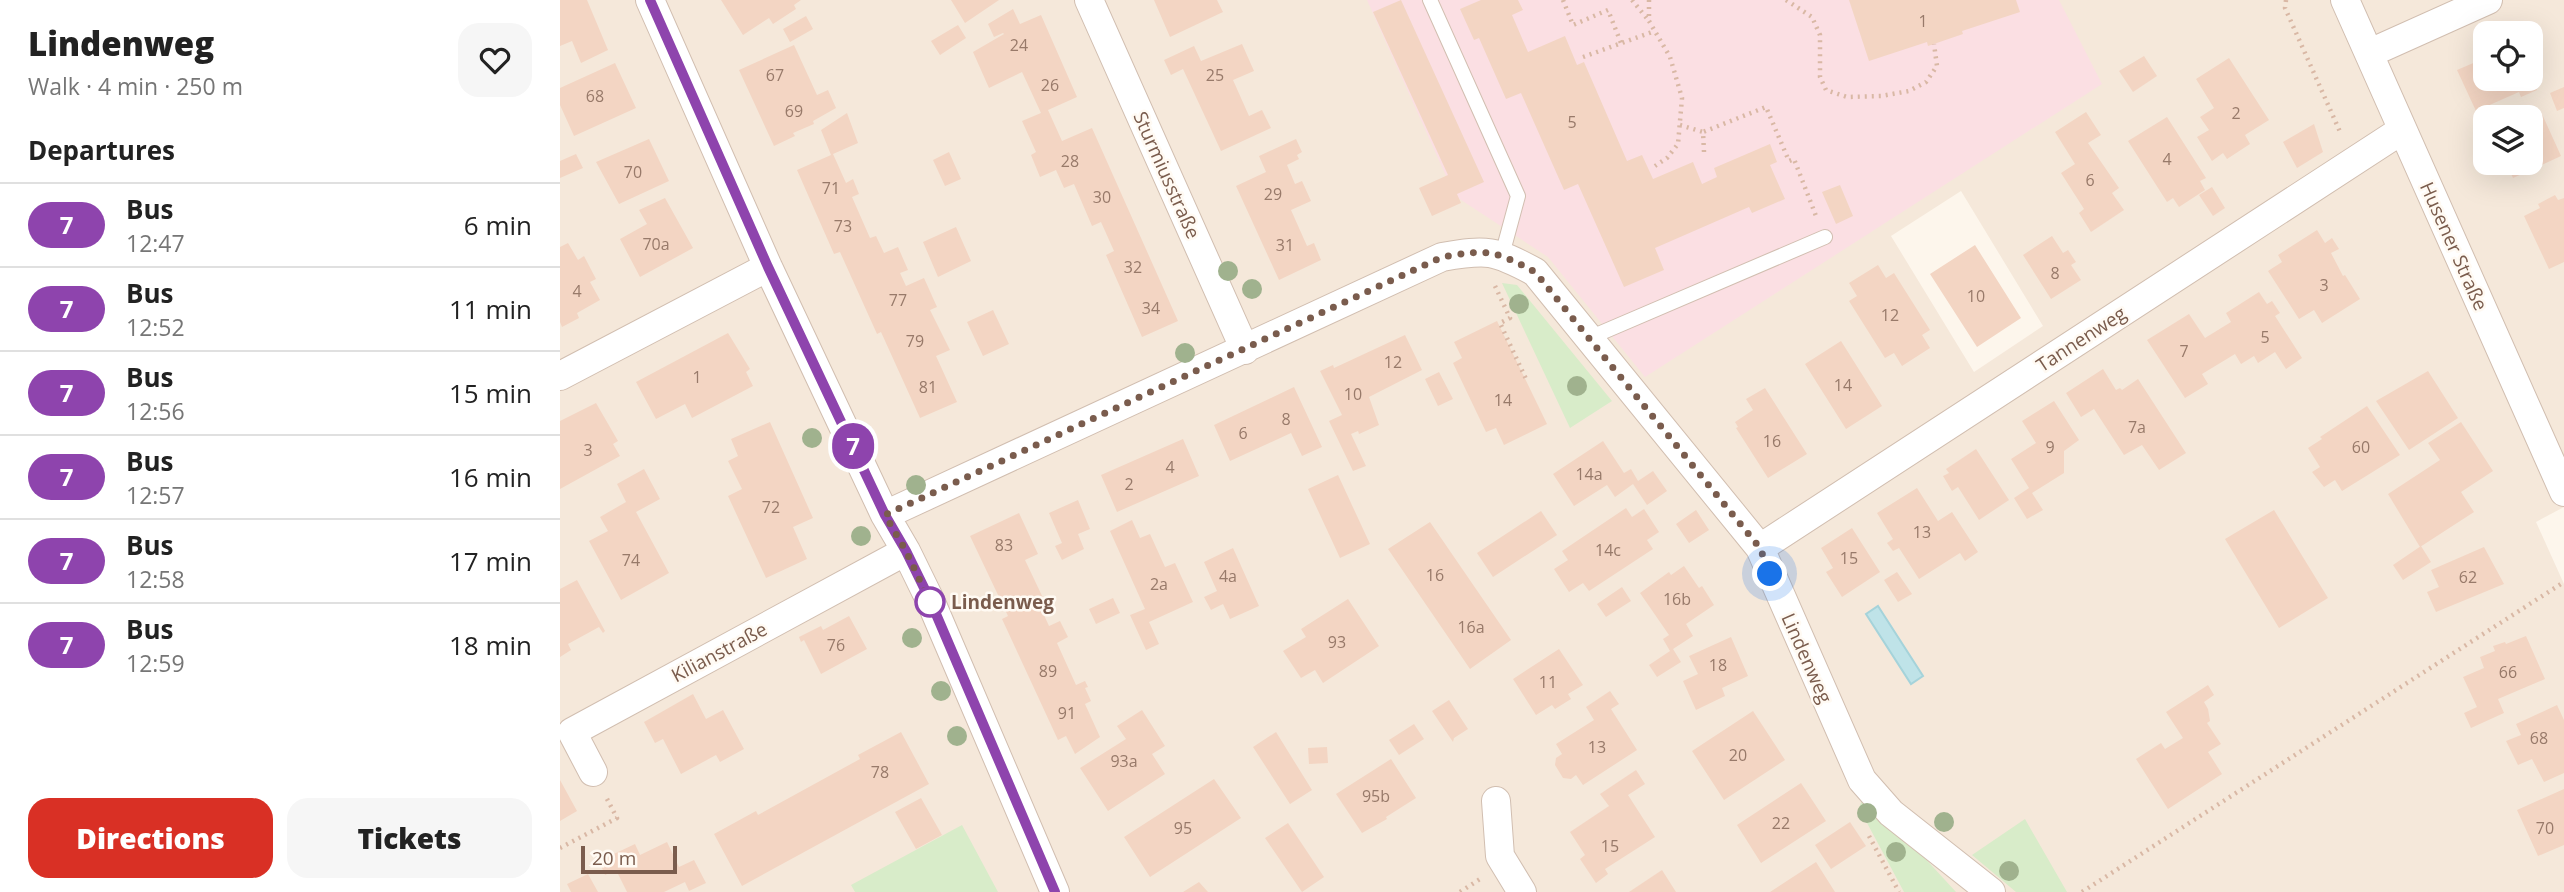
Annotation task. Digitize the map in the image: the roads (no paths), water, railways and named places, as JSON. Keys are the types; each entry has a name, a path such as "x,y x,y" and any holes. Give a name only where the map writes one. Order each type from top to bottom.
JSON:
{"street":[{"path":"650,0 768,267 885,515 930,600 1055,892"},
{"name":"Sturmiusstraße","path":"1088,0 1244,350"},
{"name":"Husener Straße","path":"2345,0 2564,492"},
{"path":"2370,53 2488,0"},
{"name":"Tannenweg","path":"1760,548 2402,131"},
{"name":"Lindenweg","path":"885,515 1442,257 1476,251 1502,254 1535,272 1760,548 1862,780 1891,813 1991,892"},
{"path":"560,376 768,267"},
{"name":"Kilianstraße","path":"593,772 572,732 906,551"},
{"path":"1496,801 1500,856 1522,892"}],"lane":[{"path":"1430,0 1518,196 1502,254"},
{"path":"1589,338 1825,237"}],"water":[{"path":"1878,606 1923,676 1911,684 1866,614"}],"place":[{"name":"Lindenweg","path":"930,602"}]}
